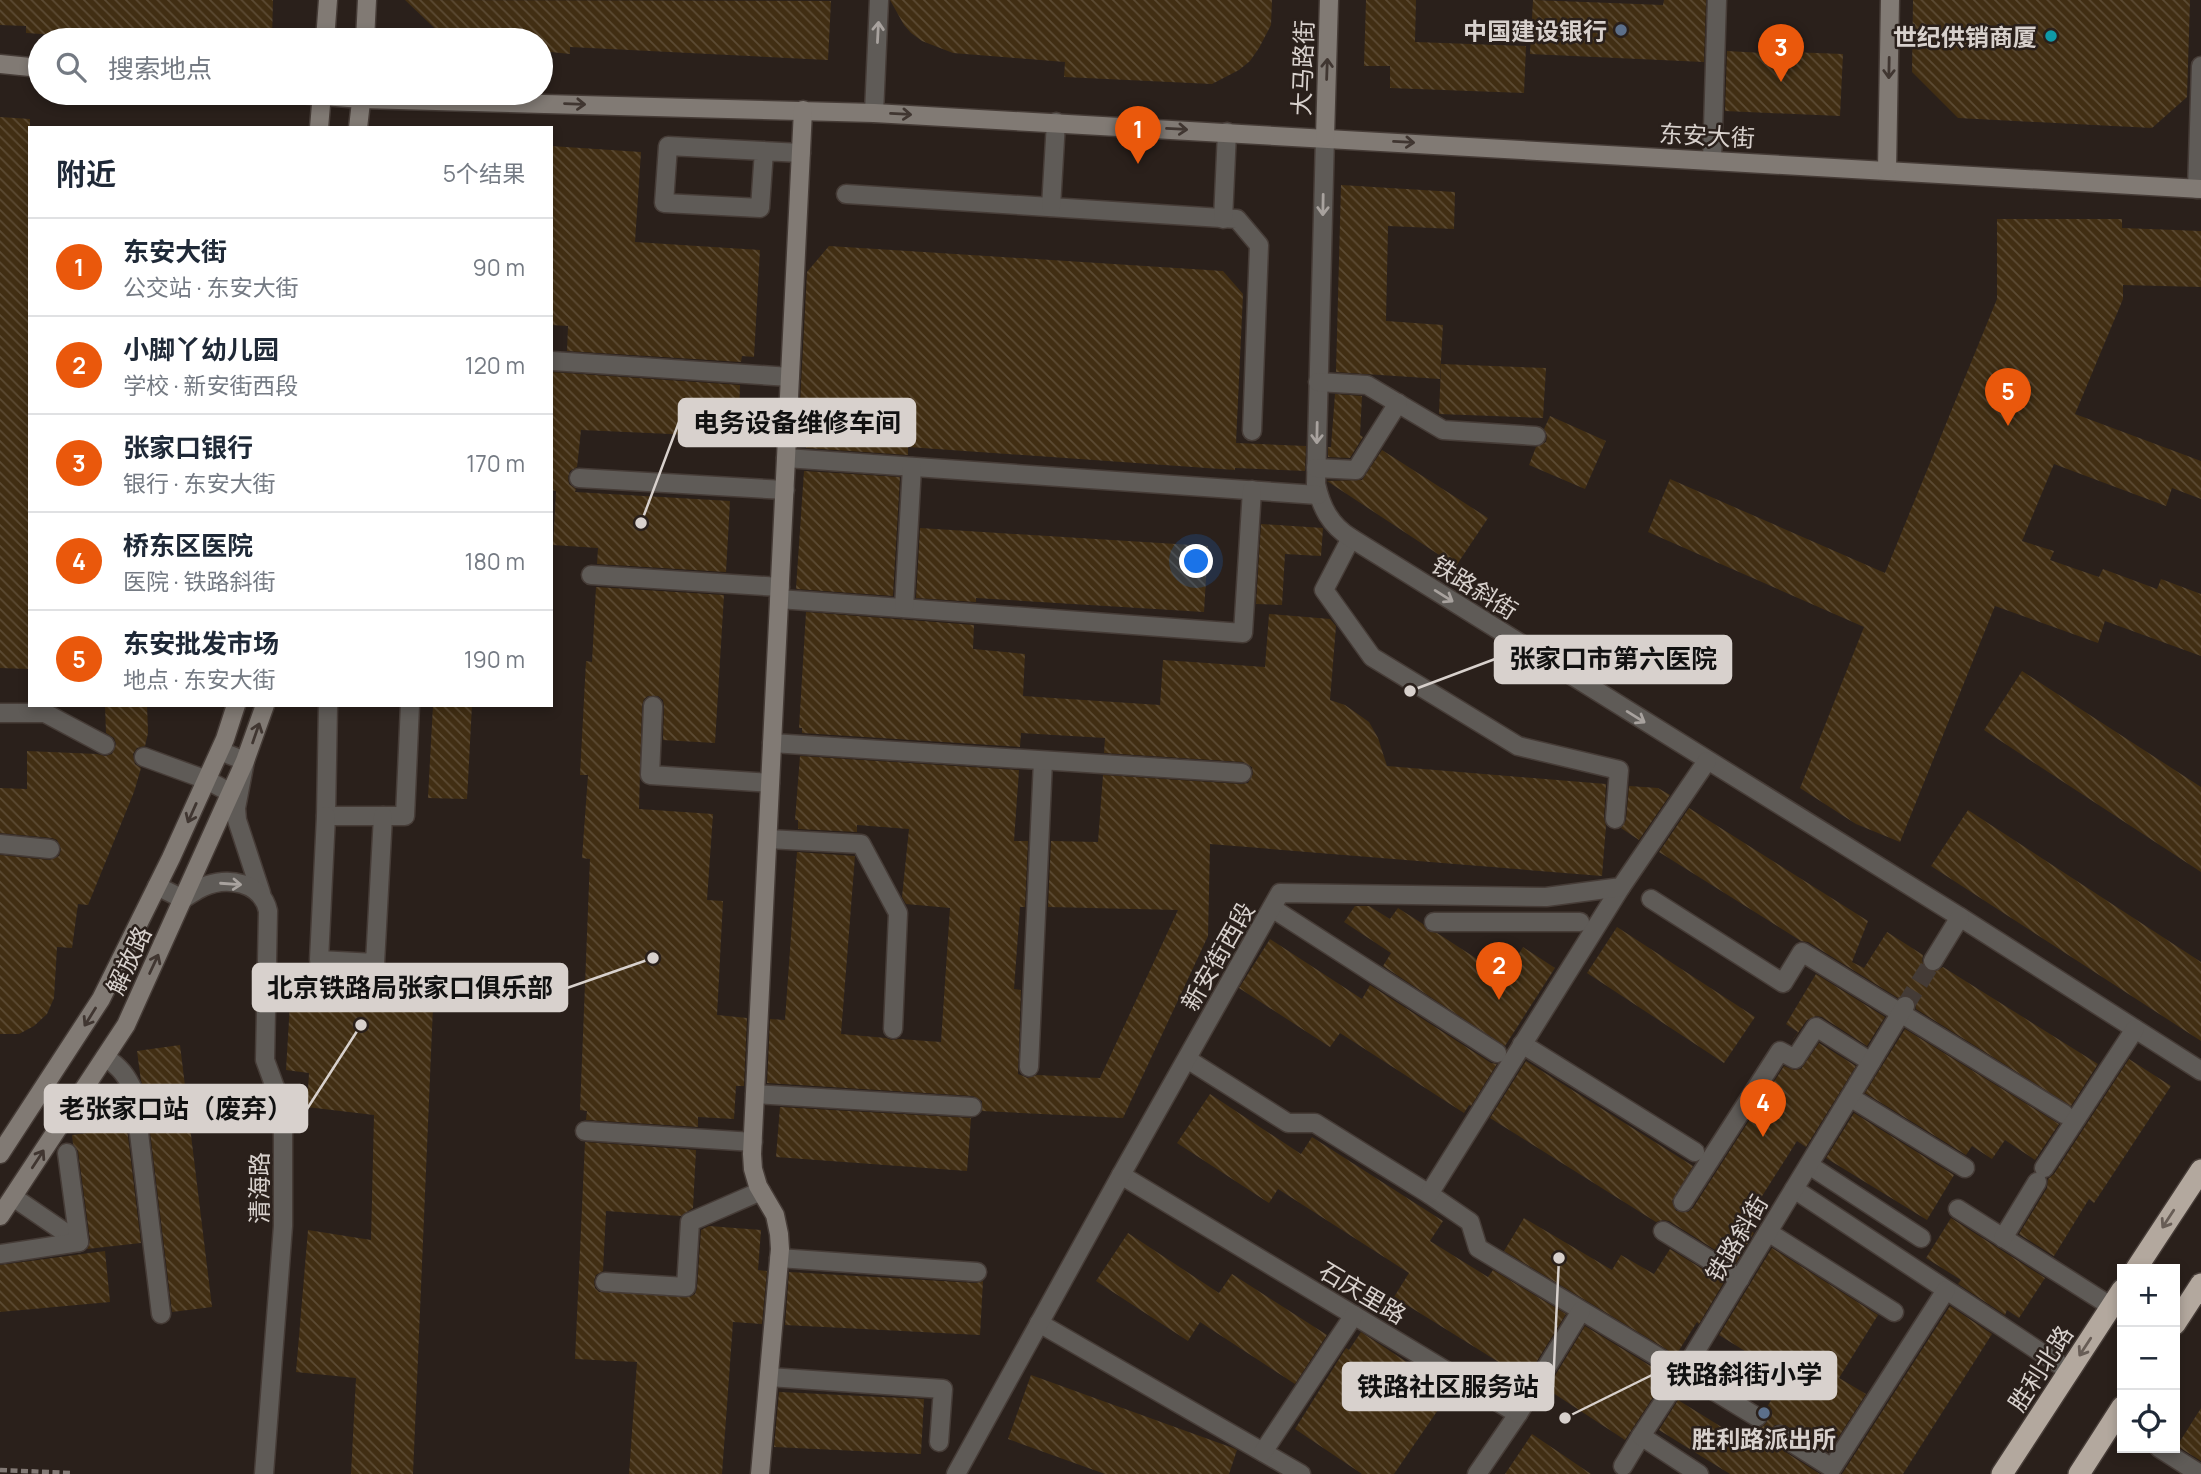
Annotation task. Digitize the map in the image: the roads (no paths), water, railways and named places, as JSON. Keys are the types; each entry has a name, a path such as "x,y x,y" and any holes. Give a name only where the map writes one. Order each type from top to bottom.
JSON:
{"highway":[{"path":"2139,1264 2201,1170"},
{"path":"2180,1316 2201,1284"},
{"name":"胜利北路","path":"2002,1474 2117,1298"},
{"path":"2079,1474 2117,1421"}],"main road":[{"path":"326,28 328,0"},
{"path":"366,28 367,0"},
{"name":"大马路街","path":"1325,137 1329,0"},
{"path":"1888,170 1890,0"},
{"path":"0,64 28,67"},
{"name":"东安大街","path":"553,102 1056,122 2199,189"},
{"path":"319,126 320,105"},
{"path":"358,126 360,105"},
{"path":"760,1474 779,1234 775,1215 761,1191 753,1169 753,1142 803,110"},
{"name":"解放路","path":"0,1154 101,999 207,780 235,707"},
{"name":"解放路","path":"0,1216 125,1025 231,793 264,707"}],"street":[{"path":"874,113 879,0"},
{"path":"1712,160 1717,0"},
{"path":"2199,189 2201,66"},
{"path":"1051,207 1056,122"},
{"path":"1223,219 1227,132"},
{"name":"铁路斜街","path":"1325,137 1316,484 1326,514 1334,524 1351,538 1961,917 2201,1071"},
{"path":"764,151 760,208 664,203 667,146 764,151 801,153"},
{"path":"846,194 1237,219 1259,245 1252,431"},
{"path":"553,360 790,377"},
{"path":"1318,382 1367,384 1443,430 1536,436"},
{"path":"1316,468 1356,470 1398,403"},
{"path":"786,458 1318,495"},
{"path":"904,608 912,467"},
{"path":"579,478 785,490"},
{"path":"591,575 904,608 1243,633 1252,490"},
{"path":"1351,538 1324,590 1372,657 1518,746 1619,770 1615,819"},
{"path":"653,706 650,775 770,783"},
{"path":"327,707 327,816 319,960 375,963 383,816"},
{"path":"327,816 405,816 410,707"},
{"path":"0,713 45,713 105,745"},
{"path":"772,743 1242,773"},
{"path":"220,751 245,761"},
{"path":"144,757 207,780 231,793"},
{"name":"清海路","path":"245,761 236,808 237,820 268,911 265,1059 283,1110 284,1226 264,1474"},
{"path":"1030,1068 1043,761"},
{"path":"1429,1194 1621,887 1707,761"},
{"path":"768,839 861,844 898,913 893,1029"},
{"path":"0,844 50,849"},
{"path":"158,886 183,899 203,887 218,883 235,883 261,893"},
{"name":"新安街西段","path":"956,1474 1280,893 1546,897 1621,887"},
{"path":"1504,897 1504,922"},
{"path":"1651,899 1783,983 1802,953 1903,1010 2064,1114"},
{"path":"1272,908 1497,1053"},
{"path":"1933,961 1961,917"},
{"path":"1434,922 1580,922"},
{"name":"铁路斜街","path":"1623,1466 1903,1010"},
{"path":"1683,1202 1780,1051 1795,1059 1816,1027 1871,1062"},
{"path":"2003,1238 2135,1028"},
{"path":"1522,1044 1695,1152"},
{"path":"105,1056 127,1076 134,1092 161,1314"},
{"path":"1187,1059 1289,1123 1315,1123 1429,1194 1470,1222 1478,1248 1757,1417"},
{"path":"755,1094 972,1107"},
{"path":"1850,1097 1965,1168"},
{"path":"585,1131 753,1142"},
{"path":"68,1153 79,1242"},
{"path":"1809,1164 1921,1238"},
{"name":"石庆里路","path":"1121,1175 1518,1414"},
{"path":"1794,1189 2069,1371"},
{"path":"605,1282 686,1287 690,1222 761,1191"},
{"path":"12,1197 79,1242"},
{"path":"1958,1209 2003,1238 2117,1298"},
{"path":"1663,1231 1740,1279"},
{"path":"1768,1232 1894,1312"},
{"path":"0,1254 79,1242"},
{"path":"779,1258 977,1272"},
{"path":"1780,1435 1832,1468 1946,1290"},
{"path":"1477,1474 1518,1414 1581,1311"},
{"path":"1264,1452 1354,1315"},
{"path":"1039,1323 1301,1474"},
{"path":"769,1377 943,1389 939,1442"},
{"path":"1641,1436 1699,1474"},
{"path":"2167,1453 2200,1474"}],"tunnel":[{"path":"1905,1006 1933,961"}],"place":[{"name":"中国建设银行","path":"1621,30"},
{"name":"世纪供销商厦","path":"2051,36"},
{"name":"张家口银行","path":"1781,82"},
{"name":"东安大街","path":"1138,164"},
{"name":"东安批发市场","path":"2008,426"},
{"name":"电务设备维修车间","path":"641,523"},
{"name":"张家口市第六医院","path":"1410,691"},
{"name":"北京铁路局张家口俱乐部","path":"653,958"},
{"name":"小脚丫幼儿园","path":"1499,1000"},
{"name":"老张家口站（废弃）","path":"361,1025"},
{"name":"桥东区医院","path":"1763,1137"},
{"name":"铁路社区服务站","path":"1559,1258"},
{"name":"胜利路派出所","path":"1764,1413"},
{"name":"铁路斜街小学","path":"1565,1418"}]}
